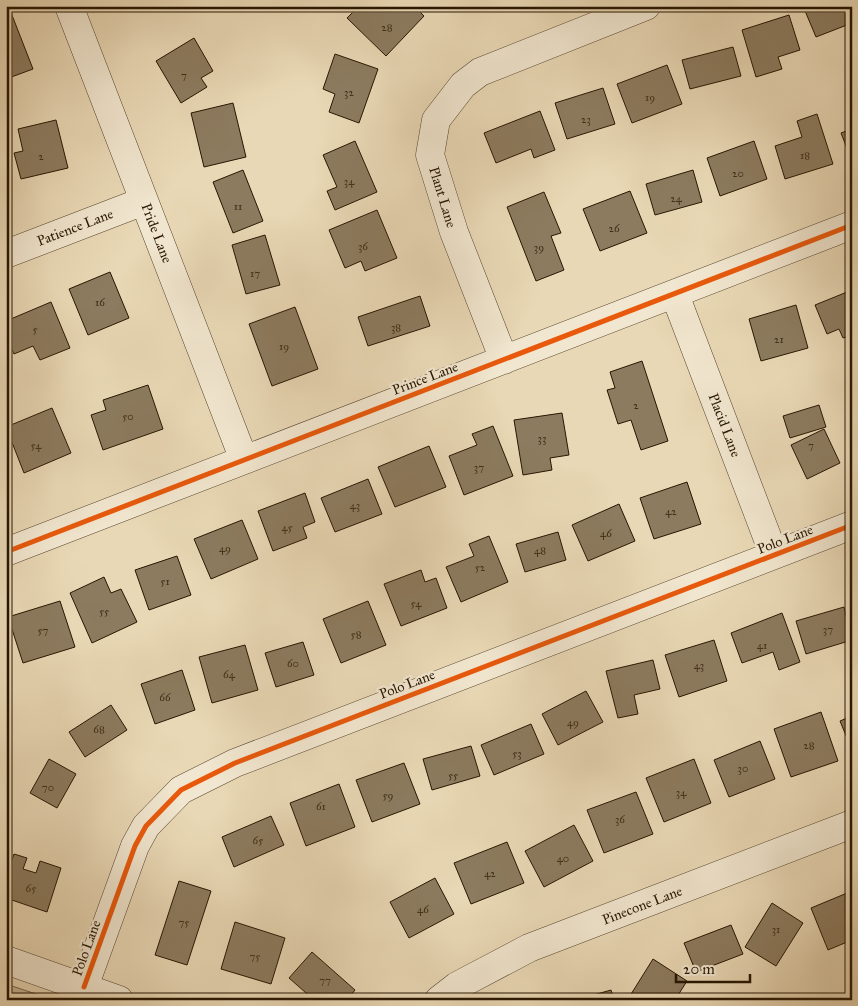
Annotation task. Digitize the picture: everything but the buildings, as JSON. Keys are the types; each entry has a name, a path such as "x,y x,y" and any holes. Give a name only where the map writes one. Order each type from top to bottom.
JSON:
{"street":[{"name":"Pride Lane","path":"69,6 244,460"},
{"name":"Plant Lane","path":"504,360 454,232 430,155 436,120 463,85 480,72 646,6"},
{"name":"Patience Lane","path":"6,254 144,201"},
{"name":"Prince Lane","path":"6,552 852,225"},
{"name":"Placid Lane","path":"675,295 774,555"},
{"name":"Polo Lane","path":"84,987 135,846 146,826 181,790 236,762 852,525"},
{"name":"Pinecone Lane","path":"439,1000 457,986 529,948 852,824"},
{"path":"6,960 119,1000"}],"shaded area":[{"path":"6,984 54,1000 6,1000"}],"cycle path":[{"path":"6,552 852,225"},
{"path":"84,987 135,846 146,826 181,790 235,763 852,525"}]}
